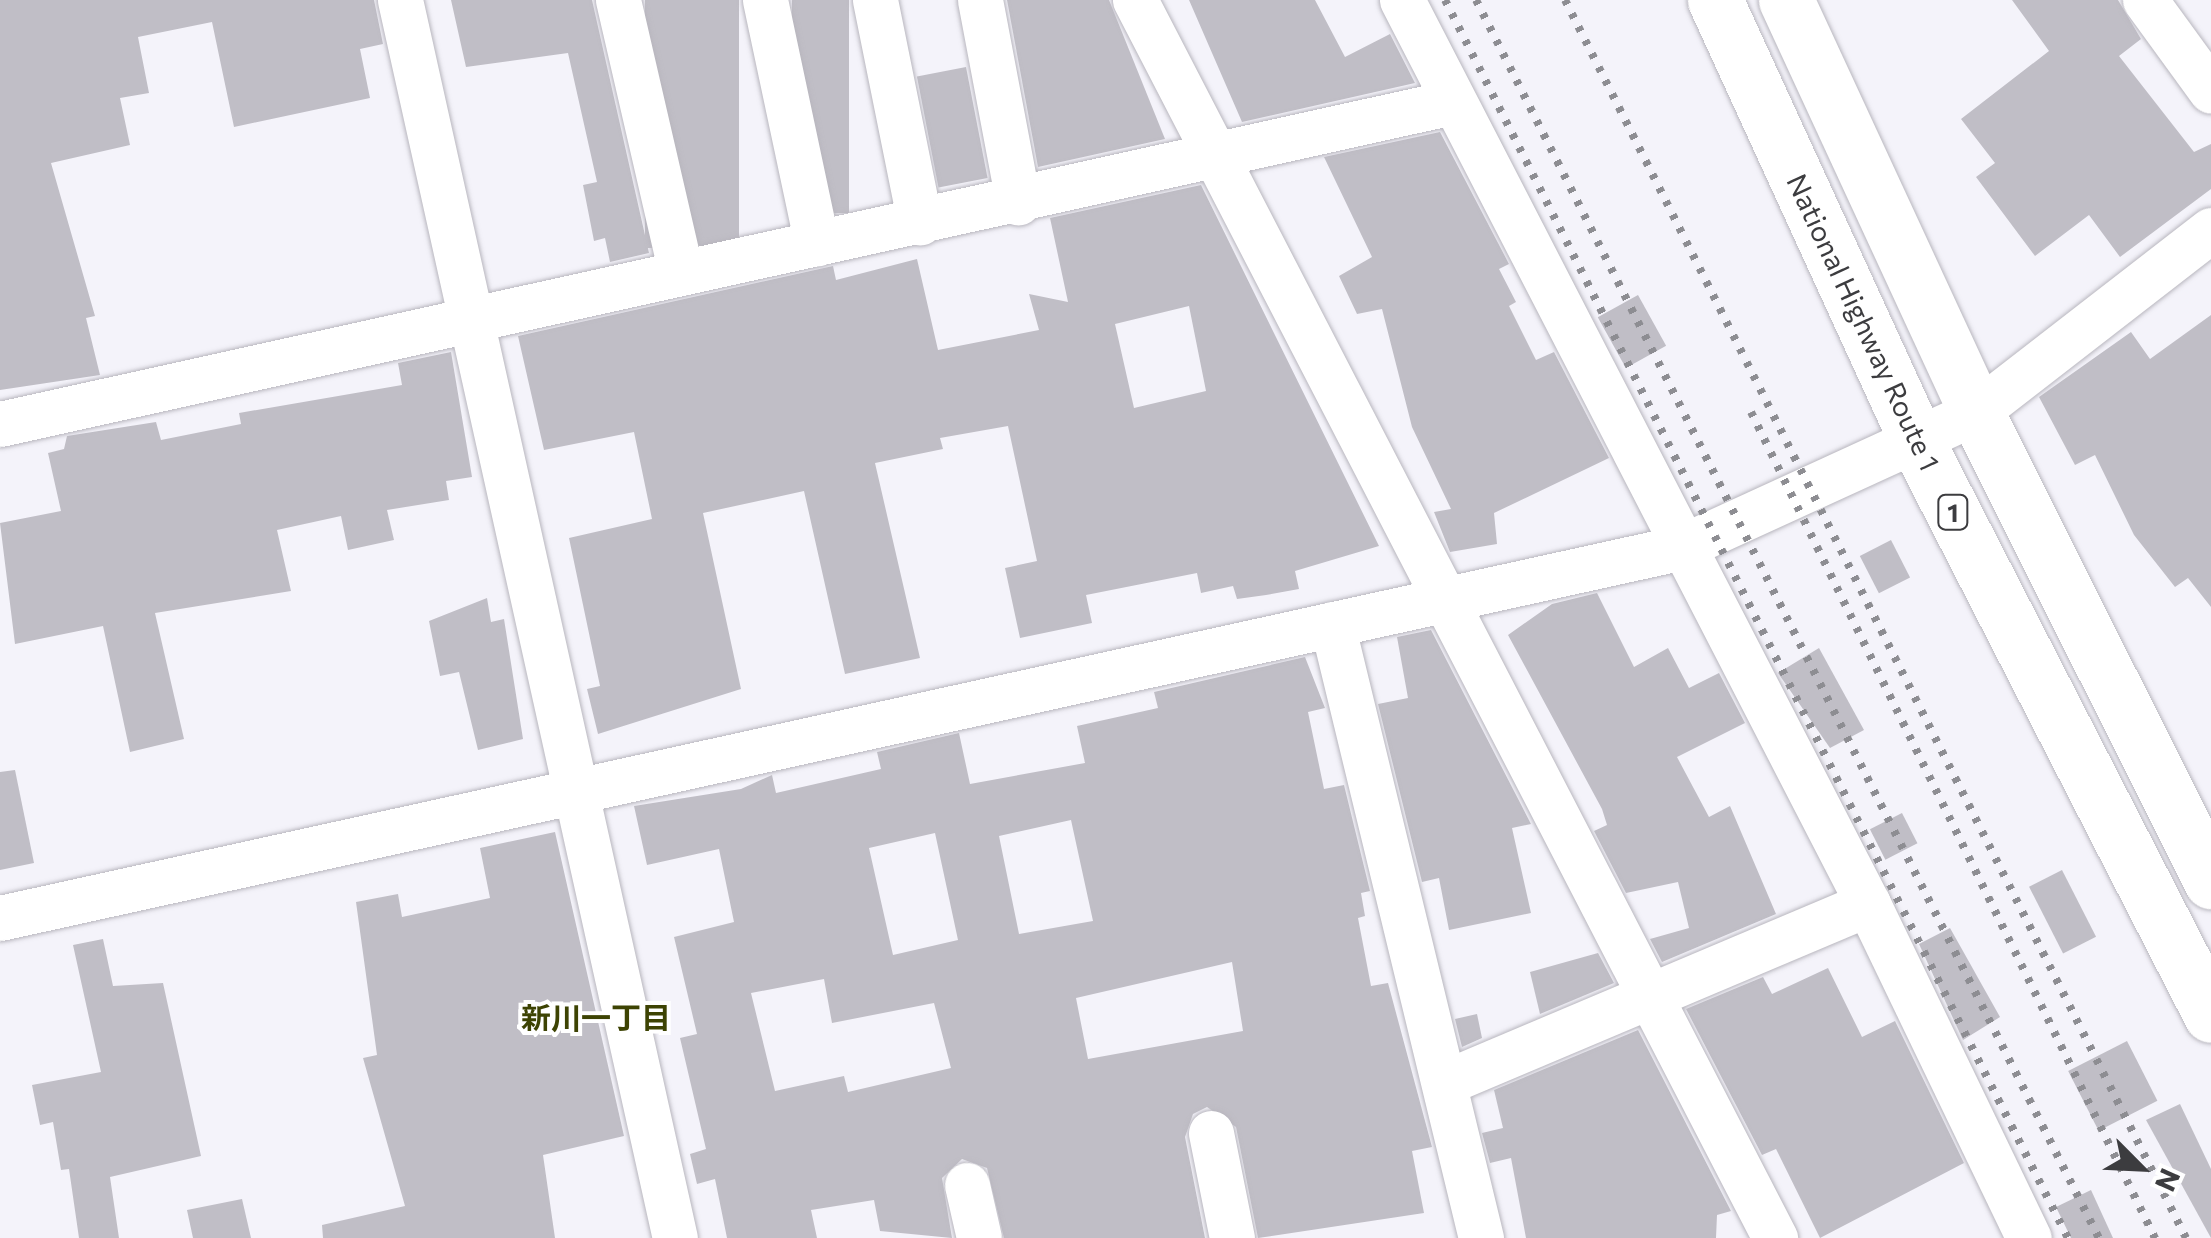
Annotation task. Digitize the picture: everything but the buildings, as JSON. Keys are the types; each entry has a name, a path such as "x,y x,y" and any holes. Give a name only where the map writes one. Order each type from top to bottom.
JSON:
{"highway":[{"name":"National Highway Route 1","path":"1715,0 1916,440 2211,1015"},
{"name":"1","path":"1786,0 1976,412 2207,863"}],"street":[{"path":"400,0 675,1238"},
{"path":"618,0 681,273"},
{"path":"764,0 818,244"},
{"path":"875,0 920,223"},
{"path":"980,0 1018,202"},
{"path":"1135,0 1213,162 1448,598 1775,1238"},
{"path":"1402,0 1679,548 1868,904 2028,1238"},
{"path":"2145,0 2211,91"},
{"path":"0,424 470,318 1213,162 1454,102"},
{"path":"0,918 1679,548 1976,412 2211,230"},
{"path":"1332,624 1481,1238"},
{"path":"2148,889 2207,863"},
{"path":"1446,1082 1868,904"},
{"path":"1210,1132 1232,1238"},
{"path":"967,1185 979,1238"}],"railway":[{"path":"1445,0 2068,1238"},
{"path":"1476,0 2099,1238"},
{"path":"1565,0 2186,1238"},
{"path":"1751,412 2155,1238"}],"district":[{"name":"新川一丁目","path":"596,1017"}]}
